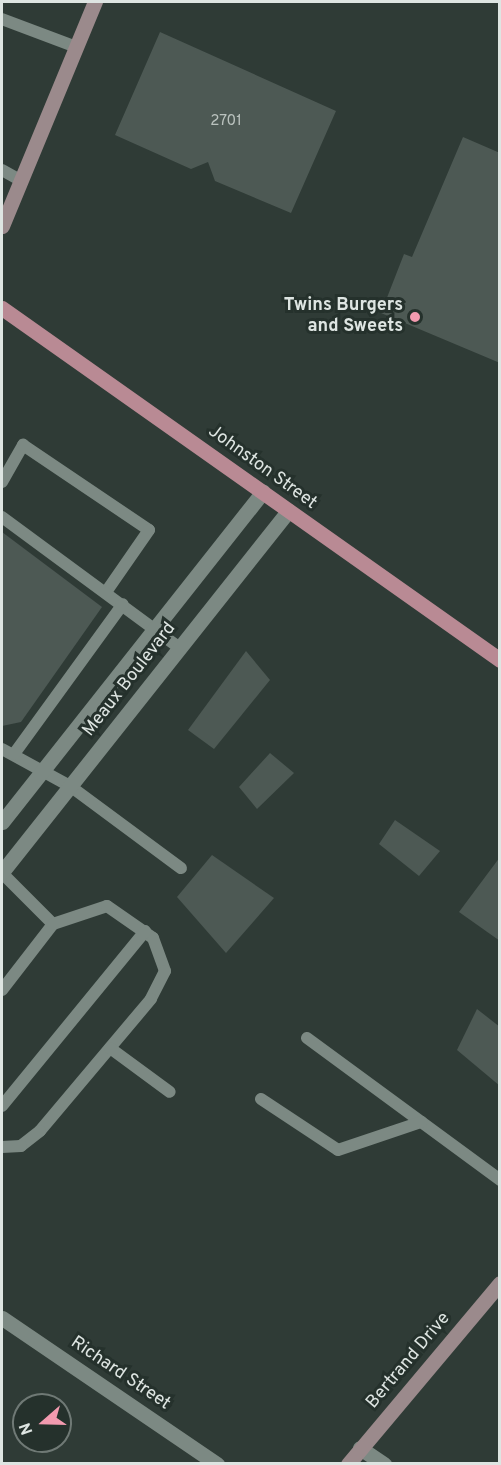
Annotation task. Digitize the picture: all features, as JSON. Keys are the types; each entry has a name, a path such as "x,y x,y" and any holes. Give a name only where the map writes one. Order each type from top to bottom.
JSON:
{"main road":[{"path":"2,226 95,2"},
{"name":"Johnston Street","path":"2,309 500,660"},
{"name":"Bertrand Drive","path":"348,1464 498,1288"}],"street":[{"name":"Meaux Boulevard","path":"2,822 263,492"},
{"name":"Meaux Boulevard","path":"2,873 288,511"},
{"name":"Richard Street","path":"2,1318 217,1464"},
{"path":"360,1448 384,1464"}],"lane":[{"path":"2,19 76,47"},
{"path":"2,170 20,180"},
{"path":"2,482 23,445 149,530 106,592"},
{"path":"2,517 156,627 180,648"},
{"path":"14,754 123,604"},
{"path":"2,749 70,786 181,868"},
{"path":"2,873 53,924"},
{"path":"2,990 53,924 108,906 145,931 165,971 110,1048 40,1131 21,1146 2,1147"},
{"path":"2,1106 145,931"},
{"path":"307,1038 500,1180"},
{"path":"110,1048 170,1092"},
{"path":"261,1099 338,1150 421,1122"}],"building":[{"path":"160,32 336,111 291,213 215,181 208,162 191,169 115,135"},
{"path":"463,137 500,153 500,363 381,313 404,254 412,257"},
{"path":"2,532 102,607 21,722 2,726"},
{"path":"246,651 270,680 214,749 188,730"},
{"path":"270,753 294,773 257,809 239,787"},
{"path":"395,820 440,851 419,876 379,844"},
{"path":"212,855 274,898 226,953 177,897"},
{"path":"500,857 500,941 459,912"},
{"path":"477,1009 500,1027 500,1086 457,1050"}],"place":[{"name":"Twins Burgers and Sweets","path":"415,317"}]}
